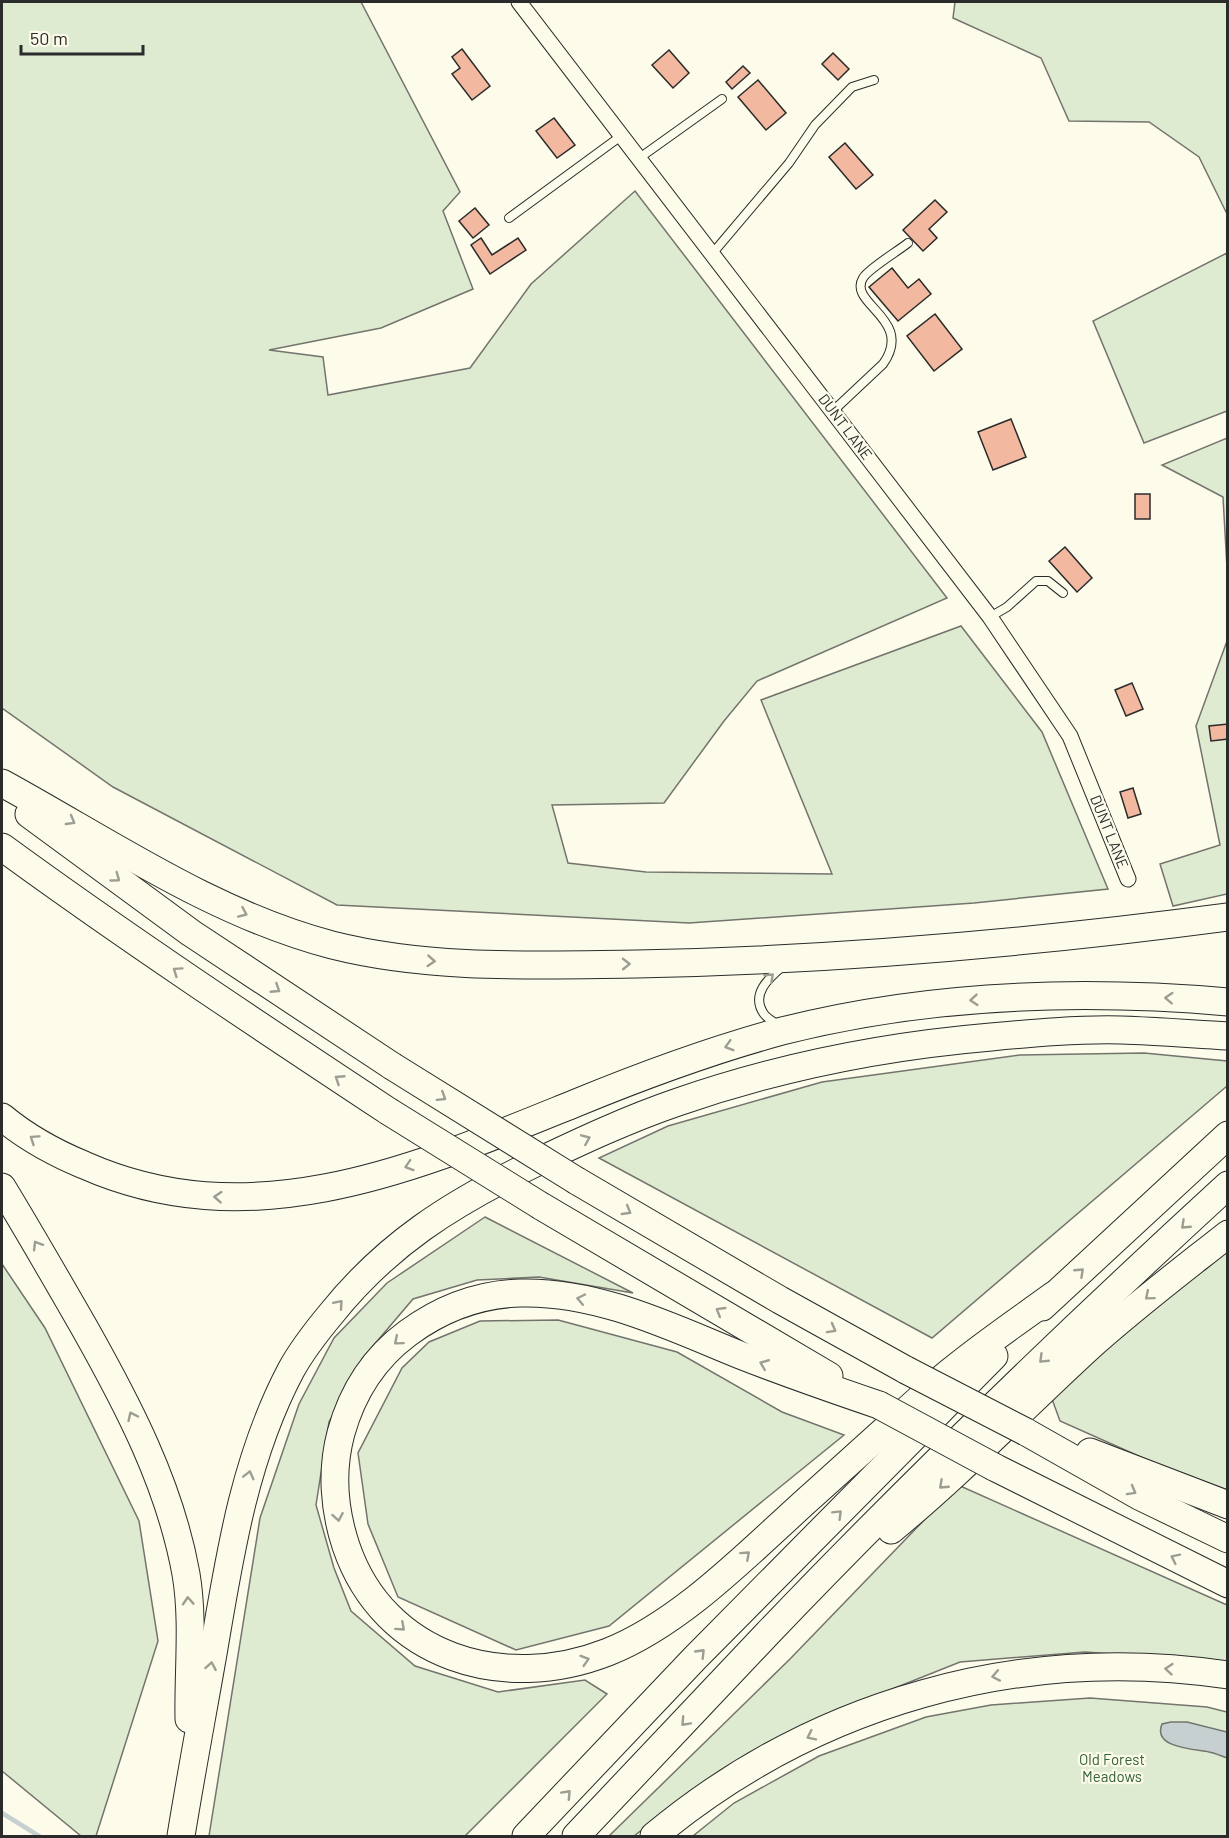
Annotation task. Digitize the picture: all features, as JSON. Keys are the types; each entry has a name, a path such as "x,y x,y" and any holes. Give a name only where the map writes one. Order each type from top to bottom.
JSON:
{"highway":[{"path":"2,783 198,892 282,929 332,945 425,961 566,965 789,960 1086,935 1227,917"},
{"path":"2,793 191,933 392,1066 577,1181 780,1300 906,1370 1026,1432 1139,1496 1227,1539"},
{"path":"2,847 214,996 388,1112 541,1206 879,1406 994,1467 1227,1584"},
{"path":"2,1117 41,1144 70,1160 131,1183 161,1190 221,1198 287,1195 327,1188 399,1170 467,1147 701,1055 786,1030 897,1009 1012,997 1119,995 1227,1002"},
{"path":"181,1836 225,1581 242,1502 263,1431 293,1366 315,1333 363,1278 419,1229 479,1191 576,1143 673,1103 776,1073 913,1044 1017,1034 1118,1030 1224,1036"},
{"path":"526,1836 712,1641 1054,1295 1227,1135"},
{"path":"576,1836 768,1633 1033,1368 1227,1185"},
{"path":"2,1186 46,1259 129,1411 162,1486 186,1576 189,1606 189,1786"},
{"path":"768,1633 928,1500 1088,1349 1227,1234"},
{"path":"879,1406 781,1371 667,1325 608,1305 551,1294 522,1293 478,1299 437,1314 407,1334 384,1353 362,1383 344,1421 337,1456 335,1494 341,1532 355,1570 375,1601 406,1632 448,1656 494,1667 518,1669 563,1666 608,1652 637,1639 669,1619 719,1579 953,1369 1054,1295"},
{"path":"1026,1432 1091,1453 1227,1505"},
{"path":"654,1836 753,1765 879,1706 925,1692 1008,1674 1054,1668 1145,1667 1227,1675"}],"street":[{"name":"DUNT LANE","path":"519,2 990,616 1070,736 1128,879"}],"lane":[{"path":"712,254 789,163 814,125 852,87 874,80"},
{"path":"638,159 722,99"},
{"path":"508,218 621,136"},
{"path":"833,411 884,364 889,356 892,348 892,332 864,296 861,283 866,274 908,243"},
{"path":"990,616 1007,607 1036,581 1048,581 1063,593"},
{"path":"786,1030 764,1014 759,1001 762,984 789,960"}],"green space":[{"path":"2,2 361,2 460,192 443,211 473,289 381,328 269,350 323,357 328,395 470,368 531,284 635,191 947,598 757,681 724,721 664,803 552,805 568,863 646,872 832,874 761,700 961,626 1042,732 1108,889 974,903 689,923 337,905 113,787 2,708"},
{"path":"955,2 1227,2 1227,214 1199,157 1149,122 1069,121 1041,58 953,18"},
{"path":"1227,253 1227,411 1144,443 1093,321"},
{"path":"1227,438 1227,568 1223,497 1162,465"},
{"path":"1227,641 1227,894 1173,906 1160,864 1220,845 1196,726"},
{"path":"1144,1053 1227,1061 1227,1086 932,1338 599,1158 668,1126 822,1082 1020,1055"},
{"path":"485,1217 633,1293 539,1277 477,1280 413,1299 362,1359 329,1422 316,1505 334,1568 351,1611 415,1666 498,1692 585,1680 607,1694 465,1836 209,1836 260,1518 299,1404 334,1338 387,1283"},
{"path":"1227,1243 1227,1490 1161,1466 1060,1421 1052,1399 1163,1297"},
{"path":"2,1264 45,1328 139,1521 158,1641 96,1836 81,1836 2,1771"},
{"path":"558,1320 677,1352 782,1412 844,1435 609,1626 516,1650 398,1597 368,1524 358,1453 402,1368 429,1342 480,1321"},
{"path":"958,1485 1227,1605 1227,1666 1185,1659 1085,1652 960,1662 802,1725 693,1789 634,1836 609,1836 790,1659"},
{"name":"Old Forest Meadows","path":"1090,1698 1207,1707 1227,1712 1227,1836 693,1836 734,1803 819,1756 926,1717 991,1705"}],"shaded area":[{"path":"1187,1722 1227,1732 1227,1758 1211,1752 1169,1743 1163,1738 1161,1732 1162,1724"}],"building":[{"path":"462,49 490,86 472,100 452,74 460,68 452,57"},
{"path":"669,50 689,73 673,88 652,65"},
{"path":"833,53 849,69 838,80 822,64"},
{"path":"743,66 750,73 732,89 726,82"},
{"path":"758,80 786,113 766,130 738,97"},
{"path":"554,118 575,145 557,158 536,131"},
{"path":"845,143 873,175 856,189 829,157"},
{"path":"935,200 947,212 929,229 937,238 923,251 903,230"},
{"path":"475,208 489,225 473,238 459,221"},
{"path":"481,238 492,255 518,238 526,250 490,274 471,245"},
{"path":"892,268 908,288 919,279 931,294 898,321 869,287"},
{"path":"935,314 962,349 934,371 907,336"},
{"path":"1011,419 1026,457 993,470 978,432"},
{"path":"1135,494 1150,494 1150,519 1135,519"},
{"path":"1065,547 1092,578 1077,592 1049,561"},
{"path":"1132,683 1143,709 1126,716 1115,690"},
{"path":"1228,724 1228,739 1211,741 1209,726"},
{"path":"1133,788 1141,814 1128,818 1120,792"}],"waterway":[{"path":"2,1813 39,1836"}]}
